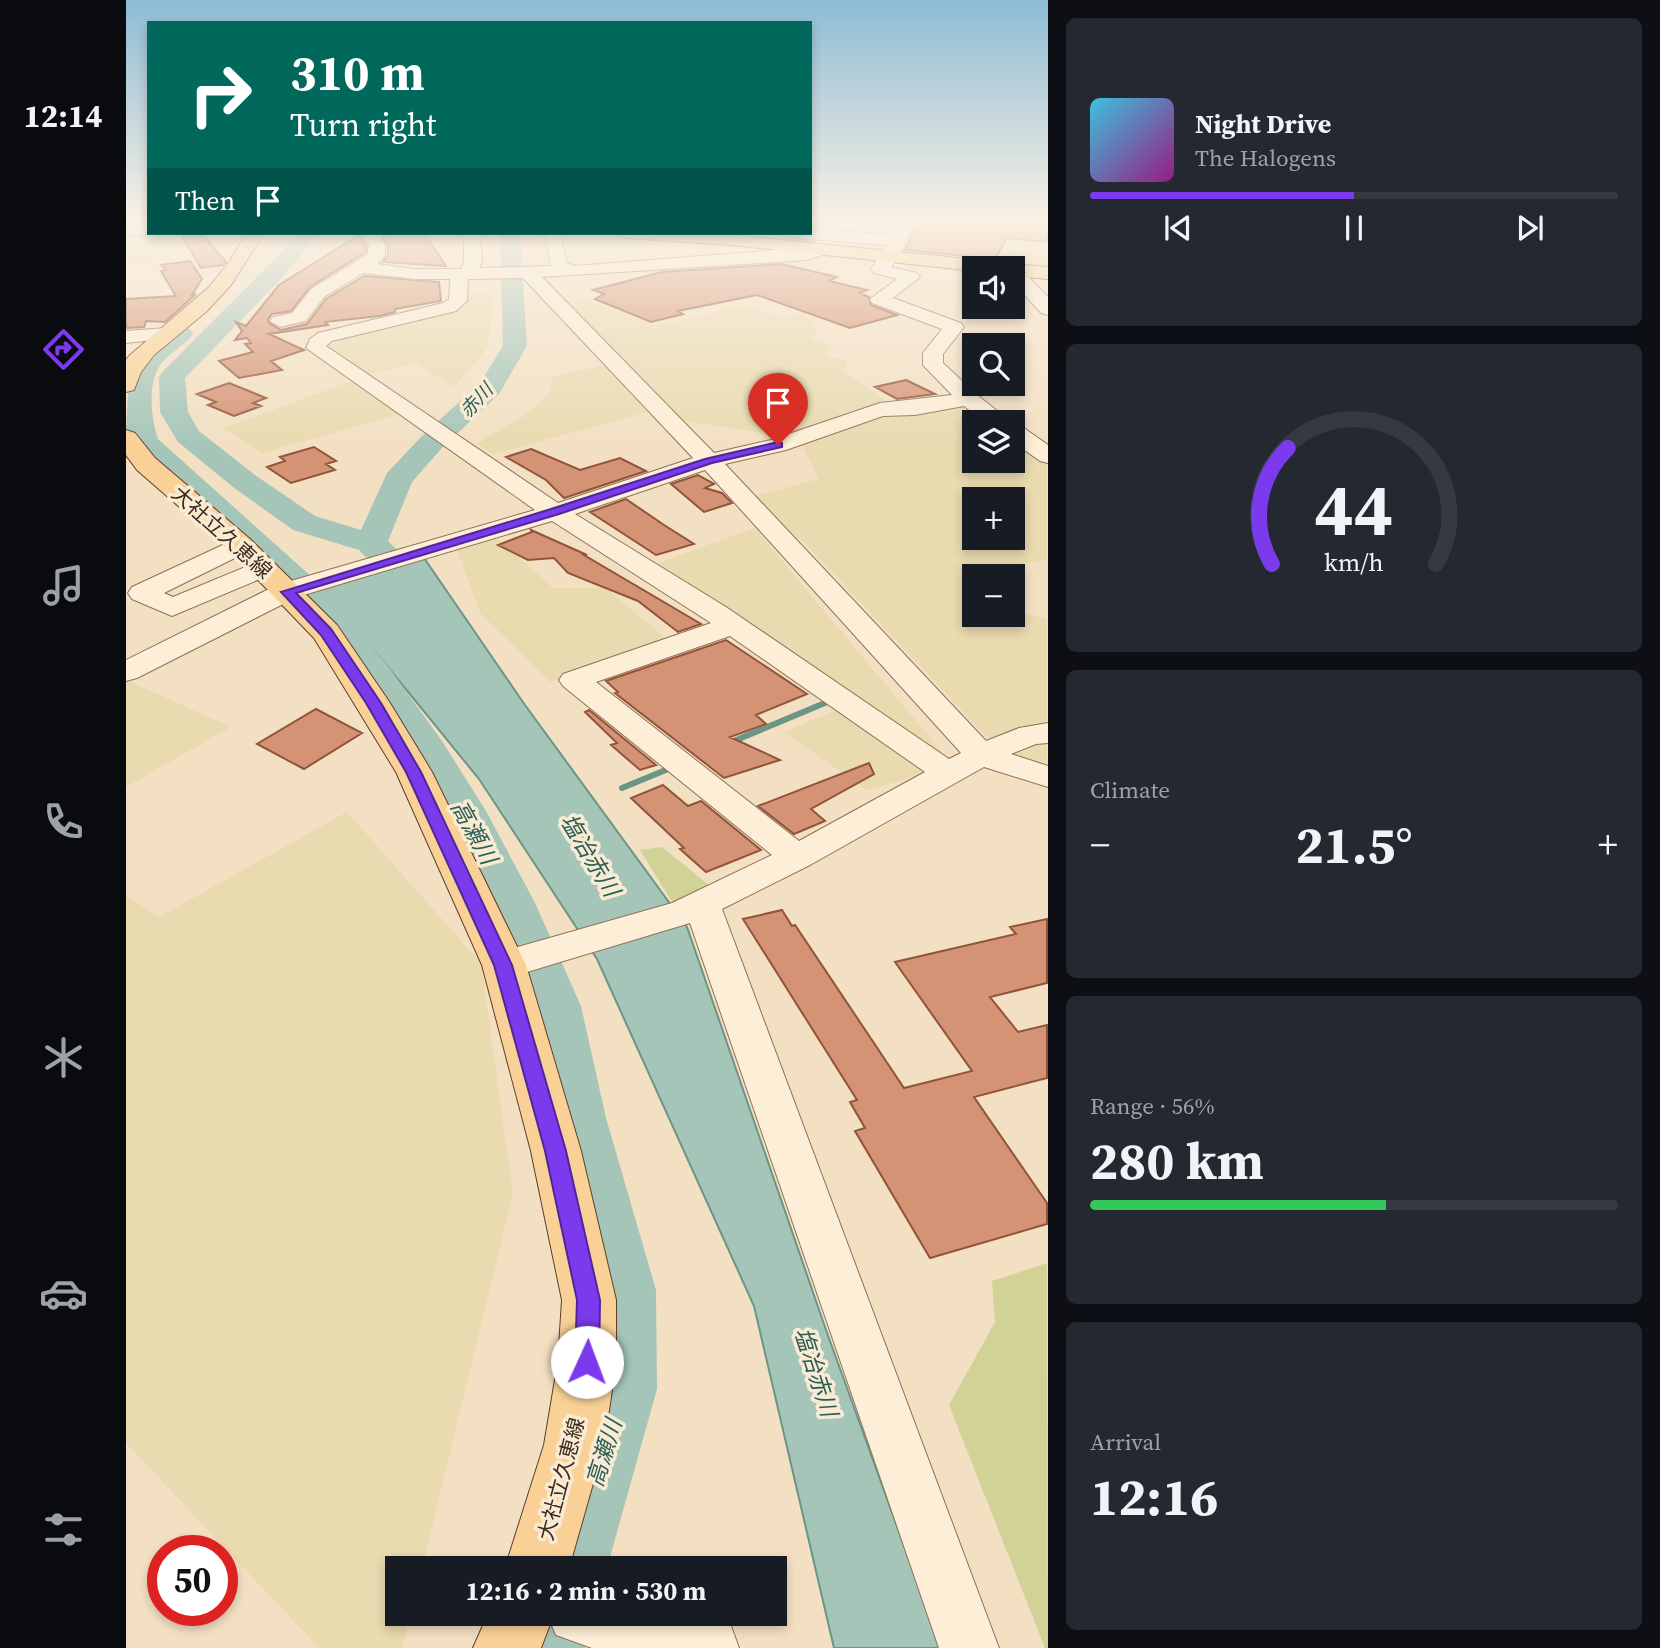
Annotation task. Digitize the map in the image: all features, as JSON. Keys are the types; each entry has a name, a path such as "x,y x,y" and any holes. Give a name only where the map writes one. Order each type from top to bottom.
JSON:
{"main road":[{"path":"126,385 128,375 138,359 212,295"},
{"name":"大社立久恵線","path":"126,438 146,464 263,568 326,632 414,772 503,965 556,1151 589,1300 587,1362 574,1446 541,1556"},
{"path":"508,1648 516,1626"}],"street":[{"path":"280,321 299,317 305,305 316,295"},
{"path":"459,295 458,300 449,307 325,337 317,343 316,348 555,512 733,625 948,773"},
{"path":"549,295 709,461 981,755 1048,777"},
{"path":"885,295 879,299 954,327 933,353 933,365 983,410"},
{"path":"1035,295 1048,309"},
{"path":"126,337 167,334"},
{"path":"126,672 267,599 263,568 555,512 709,461 778,445 880,410 915,408 968,399"},
{"path":"1025,440 1048,456"},
{"path":"733,625 574,680 797,857"},
{"path":"503,965 693,909 797,857 981,755 1030,735 1048,733"},
{"path":"693,909 970,1648"},
{"path":"624,1626 709,1648"}],"shaded area":[{"path":"465,295 493,295 488,347 454,387 416,363 369,374 324,347 363,332 458,308"},
{"path":"582,299 651,324 663,325 743,306 783,318 798,314 819,321 810,326 818,332 808,339 834,346 824,356 847,360 843,372 895,406 968,399 983,410 962,410 962,473 1025,473 1025,440 1047,456 1047,560 1025,564 962,564 962,627 1025,627 1025,614 1047,619 1047,766 997,748 804,542 744,499 819,479 798,438 669,419 560,302"},
{"path":"605,365 647,412 493,454 477,443 521,418 549,394 553,376"},
{"path":"355,380 403,413 262,453 224,428"},
{"path":"755,528 946,757 658,563"},
{"path":"494,535 553,588 606,588 674,645 550,682 480,613 456,547"},
{"path":"126,680 231,727 126,787"},
{"path":"842,708 935,771 867,790 784,732"},
{"path":"347,812 481,963 513,1193 425,1556 385,1556 385,1626 408,1626 402,1648 319,1648 238,1562 238,1535 213,1535 126,1443 126,895 159,917"}],"green space":[{"path":"662,847 721,895 676,908 640,850"},
{"path":"1047,1263 1048,1648 1045,1648 949,1405 995,1322 992,1281"}],"water":[{"path":"422,555 525,705 687,927 826,1330 941,1648 834,1648 754,1306 597,959 479,779 321,585"}],"building":[{"path":"195,295 165,322 146,321 144,327 126,328 126,299"},
{"path":"271,295 304,295 291,311 272,314 268,319 269,323 281,330 307,324 326,299 333,295 440,295 441,301 395,309 395,312 379,316 325,322 328,325 269,334 304,350 271,361 282,370 239,378 219,361 253,352 245,344 251,343 247,338 235,340 242,331 236,322 246,326"},
{"path":"602,295 864,295 869,297 871,305 897,315 850,328 757,295 678,311 683,314 651,322 595,299"},
{"path":"906,380 935,394 897,399 875,387"},
{"path":"229,383 266,398 253,403 261,406 234,416 208,405 216,402 197,394"},
{"path":"314,447 336,461 326,464 335,470 291,483 267,467 285,461 280,457"},
{"path":"531,449 580,470 620,458 646,471 564,498 546,480 506,457"},
{"path":"698,475 714,484 705,488 722,493 732,503 704,512 671,484"},
{"path":"626,499 694,544 656,555 590,512"},
{"path":"531,530 587,555 584,555 701,624 678,632 638,601 568,573 554,558 528,560 498,545 532,532"},
{"path":"726,640 807,694 756,715 766,724 730,737 780,760 724,778 615,693 618,692 606,681"},
{"path":"316,709 362,733 304,769 257,744"},
{"path":"589,710 656,765 640,770 611,745 617,743 585,712"},
{"path":"869,763 874,774 811,809 825,821 794,834 758,806"},
{"path":"663,785 688,806 701,801 761,850 706,872 631,798"},
{"path":"782,910 792,926 795,925 904,1088 972,1071 895,962 1016,934 1010,927 1047,919 1047,983 990,997 1018,1032 1047,1025 1047,1078 974,1097 1047,1203 1047,1224 930,1258 855,1131 865,1128 850,1102 857,1100 743,919"}],"waterway":[{"name":"塩冶赤川","path":"252,295 172,377 174,412 188,436 244,481 304,523 371,543"},
{"name":"赤川","path":"371,543 398,479 431,443 490,388 515,346 513,295"},
{"name":"高瀬川","path":"181,334 152,358 142,374 138,422 144,441 155,454 215,504 321,603 377,677 422,741 464,811 512,903 556,1006 578,1118 625,1290 624,1389 574,1556"},
{"name":"塩冶赤川","path":"371,543 425,597"},
{"path":"729,743 832,700"},
{"path":"622,788 673,767"},
{"name":"高瀬川","path":"547,1648 553,1626"}],"route":[{"path":"587,1362 589,1300 556,1151 503,965 414,772 326,632 287,592 555,512 709,461 778,445"}]}
